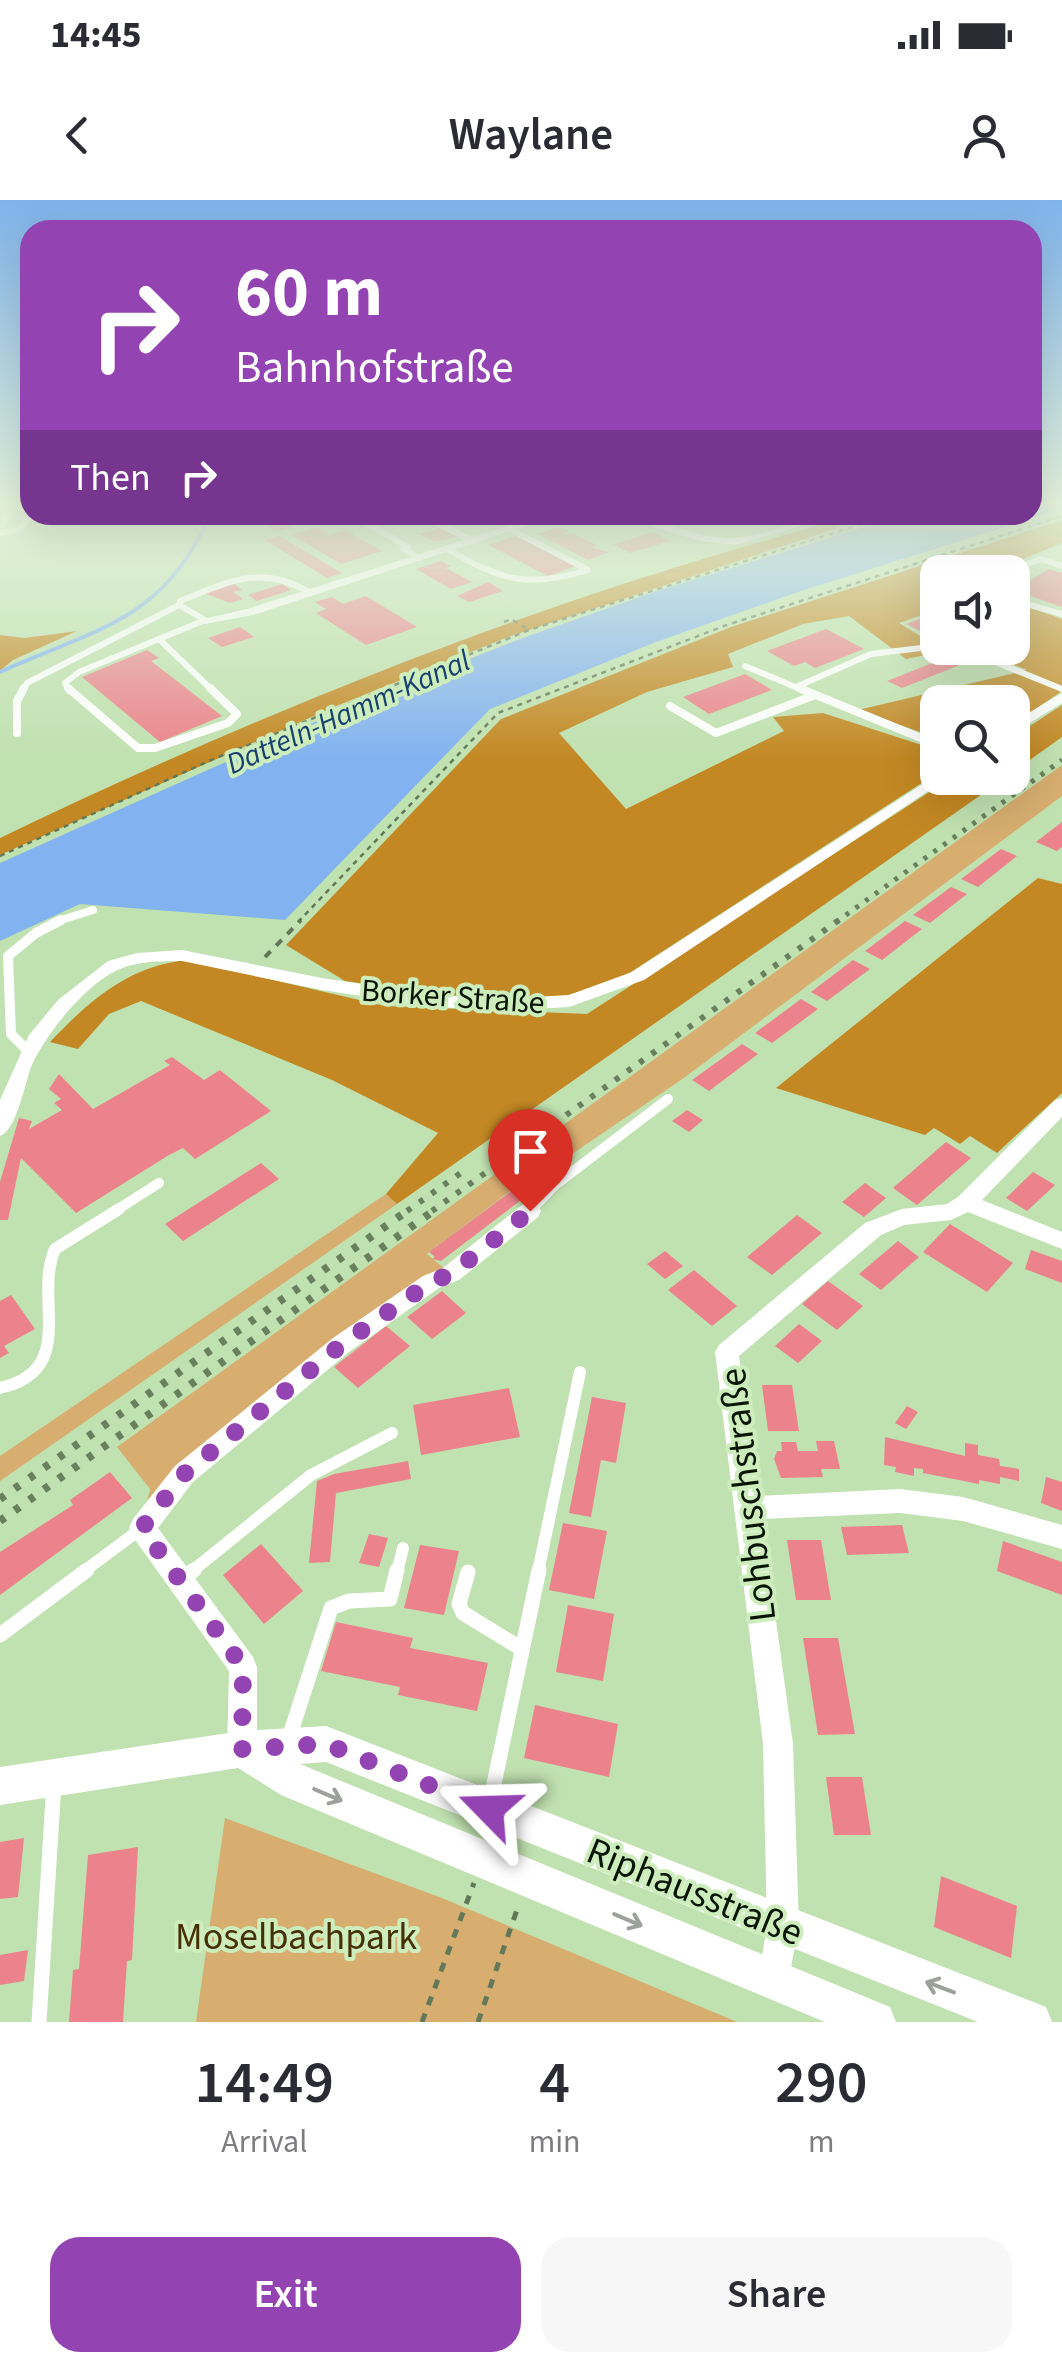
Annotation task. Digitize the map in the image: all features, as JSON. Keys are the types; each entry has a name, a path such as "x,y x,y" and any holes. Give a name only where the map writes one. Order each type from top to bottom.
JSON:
{"street":[{"path":"205,620 249,612 322,589"},
{"path":"1030,718 1062,698"},
{"name":"Borker Straße","path":"0,1129 27,1050 52,1014 110,966 150,956 189,953 357,991 484,1003 556,1004 590,997 638,976 920,791"},
{"path":"1062,1105 966,1203 1062,1241"},
{"name":"Lohbuschstraße","path":"774,1981 783,1926 778,1744 727,1352 874,1229 902,1217 951,1212 966,1203"},
{"path":"242,1749 243,1667 142,1528 184,1474 341,1345 431,1282 451,1274 530,1211"},
{"path":"747,1508 900,1501 963,1509 1062,1537"},
{"name":"Riphausstraße","path":"0,1786 242,1749 326,1744 1031,2022"},
{"name":"Riphausstraße","path":"242,1749 294,1782 875,2022"}],"lane":[{"path":"17,733 17,701 27,683 192,594 209,589"},
{"path":"304,589 310,593"},
{"path":"179,604 205,620"},
{"path":"1030,605 1062,614"},
{"path":"158,638 236,714 228,723 146,750 119,734 69,691 65,682 78,672 158,638 205,620"},
{"path":"796,687 872,654 920,648"},
{"path":"1004,665 1062,688"},
{"path":"745,666 920,738"},
{"path":"670,706 716,733 815,695"},
{"path":"27,1050 11,1034 8,956 20,943 50,926 93,910"},
{"path":"530,1211 547,1192 668,1098"},
{"path":"0,1388 24,1378 49,1350 53,1334 48,1260 55,1249 159,1183"},
{"path":"489,1809 580,1372"},
{"path":"180,1581 311,1475 392,1433"},
{"path":"0,1635 142,1528"},
{"path":"286,1746 331,1608 350,1600 390,1599 404,1548"},
{"path":"468,1572 459,1604 463,1613 522,1650"},
{"path":"39,2022 54,1777"}],"path":[{"path":"0,856 211,760 529,630 656,589"},
{"path":"253,970 498,714 724,626 838,589"},
{"path":"504,622 511,620 529,630"},
{"path":"422,2022 483,1860"},
{"path":"478,2022 527,1878"}],"green space":[{"path":"1062,765 1062,796 681,1080 529,1183 540,1193 535,1197 517,1186 429,1252 446,1270 147,1503 150,1489 117,1447 1020,795 1030,795 1030,788"},
{"path":"386,1194 397,1204 0,1481 0,1456"},
{"name":"Moselbachpark","path":"225,1818 442,1898 737,2022 196,2022"}],"shaded area":[{"path":"609,589 653,589 508,637 334,707 0,855 0,838 101,791 305,702"},
{"path":"848,589 920,589 920,616 899,623 920,636 920,656 906,659 849,616 803,624 728,654 733,667 647,692 559,733 626,809 784,731 773,717 823,713 920,744 920,784 617,981 554,999 446,995 345,981 286,945 501,719 731,627"},
{"path":"1030,608 1062,619 1062,691 1030,713 1030,685 964,685 1027,670 1014,665 1030,665"},
{"path":"77,631 13,660 0,671 0,635 25,638"},
{"path":"920,695 920,732 858,710"},
{"path":"1062,705 1062,737 1030,760 1030,726"},
{"path":"925,795 981,795 397,1204 386,1194 438,1133 332,1080 141,1001 109,1014 78,1049 50,1042 112,987 148,969 188,960 385,1006 587,1014"},
{"path":"1038,878 1062,884 1062,1093 997,1153 970,1136 960,1144 934,1128 925,1135 776,1088"}],"water":[{"name":"Datteln-Hamm-Kanal","path":"807,589 656,642 490,709 285,920 80,904 0,941 0,863 362,701 654,592"}],"building":[{"path":"241,589 233,592 243,599 230,603 204,593"},
{"path":"266,589 291,590 257,601 248,595"},
{"path":"472,589 503,591 469,602 457,596"},
{"path":"1030,589 1062,589 1062,607 1030,596"},
{"path":"366,596 417,627 366,645 316,613 326,609 315,602 332,597 343,604"},
{"path":"920,619 920,631 906,624"},
{"path":"240,627 254,637 222,647 208,638"},
{"path":"826,629 864,649 815,668 805,662 794,666 767,651"},
{"path":"147,650 159,658 151,661 222,716 160,742 82,677"},
{"path":"927,665 960,665 902,688 887,681"},
{"path":"745,674 772,690 709,714 683,697"},
{"path":"1062,822 1062,847 1057,851 1036,842"},
{"path":"1001,849 1017,856 978,887 961,879"},
{"path":"951,887 967,894 930,923 913,915"},
{"path":"905,921 922,929 882,960 865,951"},
{"path":"853,960 870,969 827,1001 811,992"},
{"path":"801,999 818,1009 772,1043 755,1033"},
{"path":"742,1044 758,1054 709,1091 692,1080"},
{"path":"172,1057 204,1080 220,1070 271,1111 195,1159 183,1148 169,1155 76,1213 21,1158 8,1220 0,1220 0,1182 19,1118 32,1121 29,1129 62,1110 54,1103 61,1099 49,1089 59,1074 93,1109 170,1065 164,1061"},
{"path":"687,1110 703,1120 689,1132 672,1121"},
{"path":"946,1142 971,1158 917,1205 893,1188"},
{"path":"261,1163 279,1179 183,1241 165,1224"},
{"path":"1033,1172 1055,1185 1027,1211 1006,1198"},
{"path":"865,1183 886,1198 864,1217 842,1202"},
{"path":"518,1186 529,1194 441,1261 432,1259 435,1257 429,1252"},
{"path":"797,1215 822,1233 772,1275 747,1257"},
{"path":"950,1224 1013,1263 987,1292 923,1252"},
{"path":"898,1241 919,1257 881,1290 859,1274"},
{"path":"1031,1250 1062,1261 1062,1283 1025,1269"},
{"path":"665,1251 683,1266 665,1279 647,1264"},
{"path":"694,1270 737,1306 712,1326 668,1290"},
{"path":"828,1281 863,1306 837,1330 802,1304"},
{"path":"442,1291 466,1313 432,1339 407,1317"},
{"path":"11,1295 35,1329 4,1346 9,1353 0,1358 0,1301"},
{"path":"799,1324 822,1341 798,1363 775,1346"},
{"path":"386,1326 410,1346 358,1388 334,1367"},
{"path":"762,1385 792,1385 799,1431 768,1431"},
{"path":"509,1388 520,1437 421,1455 413,1405"},
{"path":"592,1397 626,1403 616,1463 601,1460 591,1517 569,1513"},
{"path":"907,1406 918,1412 906,1429 895,1423"},
{"path":"885,1437 965,1456 965,1443 978,1445 978,1455 999,1459 1000,1466 1019,1469 1019,1481 1000,1477 1000,1484 979,1480 979,1484 923,1473 923,1469 914,1468 914,1476 895,1472 896,1467 884,1465"},
{"path":"816,1441 834,1441 840,1469 821,1469 823,1477 781,1478 774,1459 777,1451 782,1451 781,1442 796,1442 798,1451 818,1451"},
{"path":"408,1461 411,1479 336,1493 330,1562 309,1563 317,1481 334,1474"},
{"path":"110,1472 132,1498 0,1595 0,1552 73,1505 70,1500"},
{"path":"1046,1477 1062,1482 1062,1511 1041,1503"},
{"path":"563,1523 607,1531 594,1599 549,1590"},
{"path":"902,1525 909,1553 847,1555 841,1527"},
{"path":"369,1534 388,1538 379,1567 359,1563"},
{"path":"787,1540 821,1540 831,1600 796,1600"},
{"path":"1003,1541 1062,1562 1062,1595 997,1571"},
{"path":"261,1544 303,1591 264,1624 223,1575"},
{"path":"420,1545 459,1551 444,1615 404,1608"},
{"path":"568,1605 614,1614 603,1681 556,1672"},
{"path":"336,1622 413,1638 410,1648 488,1663 477,1711 398,1695 400,1687 321,1671"},
{"path":"803,1638 838,1638 855,1734 818,1735"},
{"path":"535,1705 618,1724 609,1777 524,1758"},
{"path":"826,1777 862,1777 871,1835 834,1835"},
{"path":"24,1838 18,1897 0,1899 0,1842"},
{"path":"138,1847 132,1960 127,1961 123,2022 69,2022 73,1970 79,1969 88,1855"},
{"path":"941,1876 1017,1906 1011,1958 934,1927"},
{"path":"28,1950 24,1981 0,1985 0,1955"}],"waterway":[{"path":"0,672 124,617 160,589"}],"railway":[{"path":"836,922 1062,760"},
{"path":"432,1211 839,920"},
{"path":"407,1211 465,1170"},
{"path":"0,1499 410,1209"},
{"path":"0,1521 436,1209"}],"route":[{"path":"489,1809 326,1744 242,1749 243,1667 142,1528 184,1474 341,1345 431,1282 451,1274 530,1211"}]}
